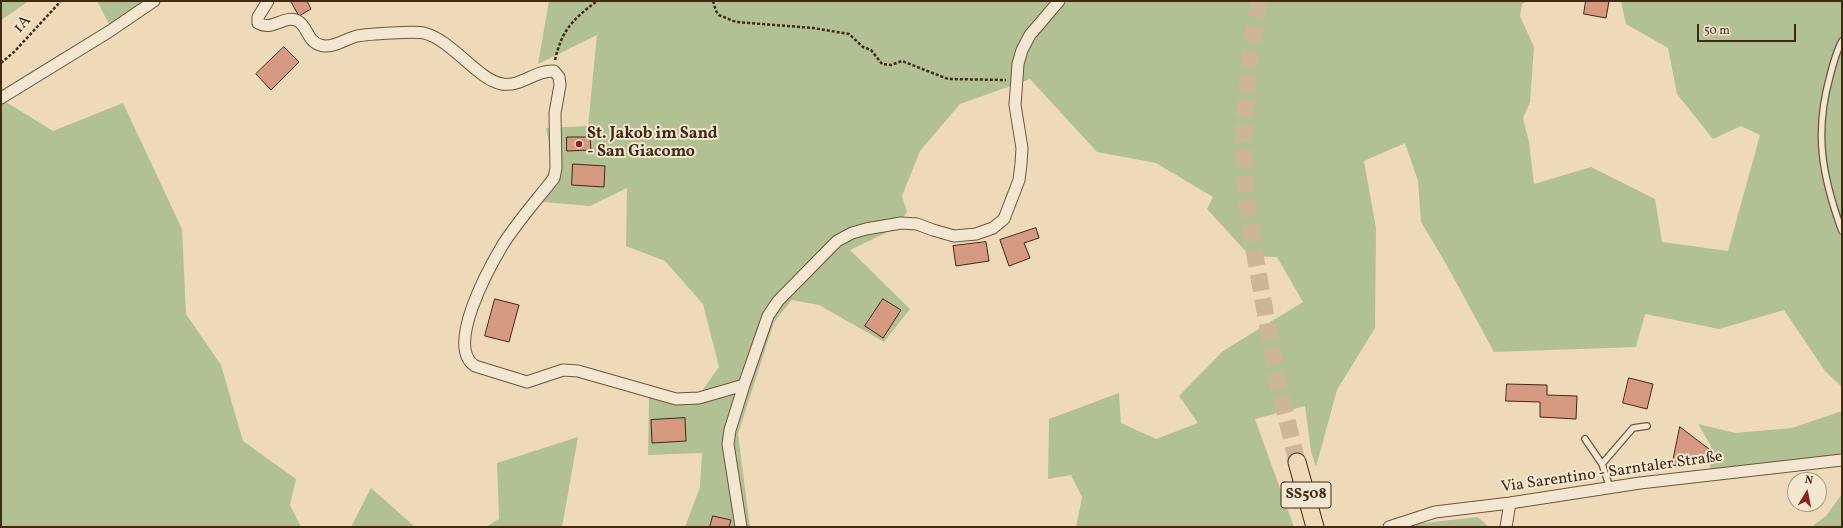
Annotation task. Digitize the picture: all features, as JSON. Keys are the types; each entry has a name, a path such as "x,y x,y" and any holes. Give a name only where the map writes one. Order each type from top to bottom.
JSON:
{"main road":[{"name":"SS508","path":"1297,462 1315,527"}],"street":[{"path":"1,98 154,1"},
{"path":"268,1 258,17 258,24 264,27 270,27 287,20 297,21 301,24 312,41 319,45 326,46 363,36 422,33 433,36 462,56 490,79 502,84 514,84 545,71 554,71 559,77 560,85 555,113 556,168 554,178 510,235 486,275 464,332 466,352 470,363 475,366 527,382 563,370 578,371 676,399 699,398 744,385"},
{"path":"741,527 728,444 730,430 744,385 768,316 778,301 837,241 852,233 901,223 917,224 954,236 976,234 993,228 1004,219 1019,180 1021,164 1022,148 1015,105 1016,80 1022,50 1030,34 1059,1"},
{"name":"Via Sarentino - Sarntaler Straße","path":"1389,527 1435,512 1510,503 1610,488 1842,460"},
{"path":"1506,527 1510,503"}],"lane":[{"path":"1842,41 1837,51 1824,99 1821,119 1824,170 1842,231"},
{"path":"1602,464 1632,428 1647,426"},
{"path":"1585,439 1602,464 1610,488"}],"path":[{"name":"1A","path":"1,63 14,52 61,1"},
{"path":"554,71 560,41 566,28 597,1"},
{"path":"713,1 719,15 736,22 814,28 848,34 863,47 871,50 882,64 891,65 902,61 948,78 1016,80"}],"green space":[{"path":"1,1 29,1 1,20"},
{"path":"97,1 163,1 114,34"},
{"path":"549,1 1528,1 1522,4 1520,16 1534,47 1530,102 1523,118 1529,142 1534,184 1591,167 1655,199 1662,242 1728,251 1760,135 1741,126 1713,139 1677,94 1668,48 1626,24 1621,1 1842,1 1842,387 1825,371 1784,310 1719,329 1645,314 1636,347 1494,352 1445,262 1421,222 1418,181 1405,143 1364,161 1376,228 1375,328 1337,390 1316,467 1311,451 1305,406 1255,419 1294,527 1076,527 1082,497 1071,475 1048,479 1049,419 1119,393 1121,423 1156,439 1198,423 1179,396 1223,351 1303,302 1277,257 1250,256 1207,209 1213,197 1156,163 1097,152 1030,79 960,104 920,151 902,196 907,212 896,228 850,250 910,309 884,342 819,305 792,300 774,322 738,434 750,527 685,527 700,487 702,453 648,455 649,396 699,395 719,367 703,304 665,261 626,246 627,188 590,206 532,201 553,164 546,128 588,126 597,35 538,64"},
{"path":"1,99 53,131 123,103 182,229 186,314 221,365 243,441 296,479 290,505 301,527 1,527"},
{"path":"1842,411 1842,460 1710,475 1711,446 1698,424 1735,433 1792,428"},
{"path":"578,437 562,527 486,527 499,519 497,463"},
{"path":"371,488 415,527 351,527"},
{"path":"1842,494 1842,526 1811,527 1826,516"},
{"path":"1478,517 1489,527 1411,527 1415,524"}],"building":[{"path":"307,1 311,9 299,16 291,2"},
{"path":"1586,1 1609,1 1606,18 1584,14"},
{"path":"284,47 299,62 271,90 256,74"},
{"name":"St. Jakob im Sand - San Giacomo","path":"567,137 590,137 591,150 567,151"},
{"path":"573,164 605,166 604,187 572,185"},
{"path":"1036,228 1039,238 1024,243 1030,258 1009,266 1000,240"},
{"path":"986,242 989,261 956,266 953,246"},
{"path":"495,299 519,305 509,342 485,336"},
{"path":"883,299 901,310 883,338 865,326"},
{"path":"1629,378 1653,384 1647,409 1623,403"},
{"path":"1507,384 1547,385 1547,395 1577,396 1576,419 1540,417 1540,402 1506,401"},
{"path":"685,418 686,441 652,443 651,420"},
{"path":"1680,427 1709,449 1706,460 1672,466"},
{"path":"713,516 731,520 729,527 710,527"}],"tunnel":[{"path":"1259,1 1249,65 1243,141 1246,195 1253,245 1278,383 1297,462"}],"place":[{"name":"St. Jakob im Sand - San Giacomo","path":"579,144"}]}
